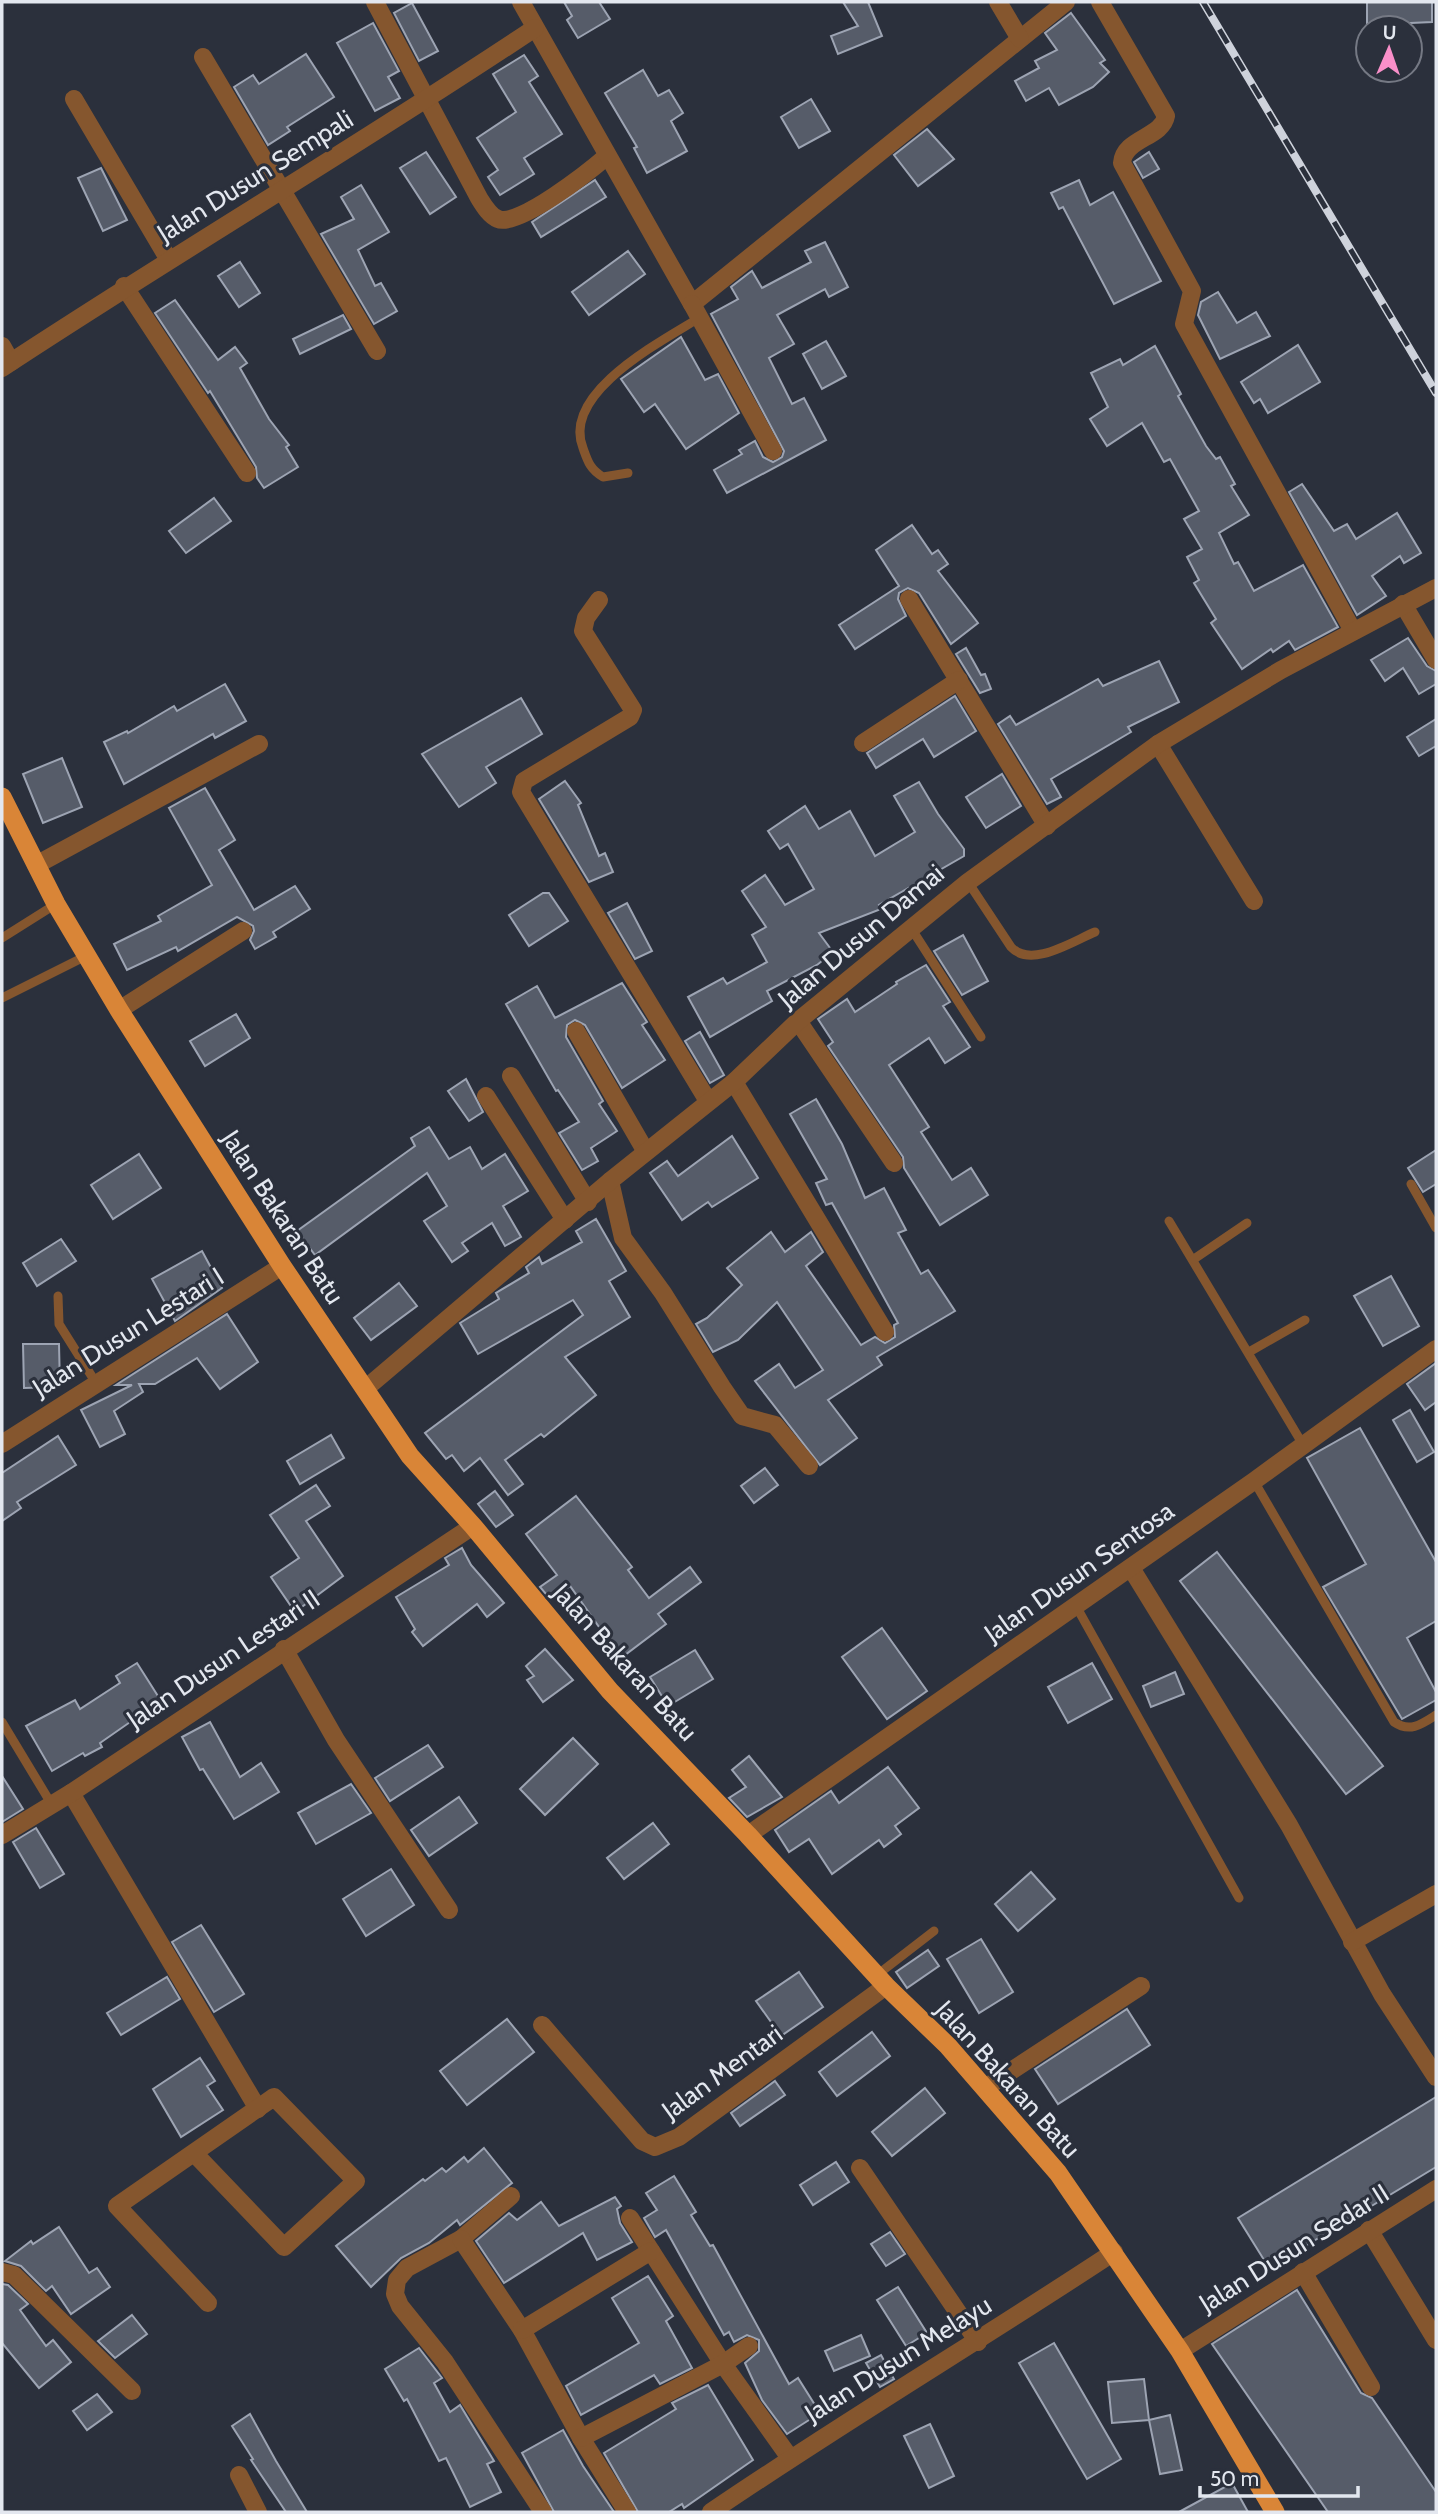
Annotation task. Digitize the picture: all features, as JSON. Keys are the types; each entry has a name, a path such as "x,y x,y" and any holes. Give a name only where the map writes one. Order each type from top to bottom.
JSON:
{"highway":[{"name":"Jalan Bakaran Batu","path":"2,797 56,904 119,1010 282,1266 410,1456 473,1526 610,1691 748,1835 881,1980 948,2046 1058,2173 1180,2351 1275,2512"}],"street":[{"path":"375,2 480,198 499,220 541,205 607,156"},
{"path":"521,2 773,451"},
{"path":"998,2 1020,39"},
{"path":"696,311 1066,2"},
{"path":"1100,2 1166,116 1163,124 1126,150 1122,163 1192,291 1184,324 1353,631"},
{"name":"Jalan Dusun Sempali","path":"5,359 282,192 429,99 534,28"},
{"path":"203,57 377,351"},
{"path":"74,99 169,260"},
{"path":"124,286 247,473"},
{"name":"Jalan Dusun Damai","path":"365,1389 610,1181 734,1082 799,1021 910,927 968,882 1158,744 1353,631 1436,588"},
{"path":"909,599 1047,826"},
{"path":"599,600 583,624 583,631 633,710 630,717 524,781 521,792 708,1101"},
{"path":"1402,604 1436,660"},
{"path":"863,743 959,680"},
{"path":"36,865 259,744"},
{"path":"1158,744 1254,901"},
{"path":"119,1010 243,930"},
{"path":"799,1021 894,1163"},
{"path":"576,1031 646,1152"},
{"path":"511,1076 588,1202"},
{"path":"734,1082 885,1332"},
{"path":"486,1096 565,1220"},
{"path":"610,1181 624,1238 729,1396 747,1419 775,1425 808,1466"},
{"name":"Jalan Dusun Lestari I","path":"2,1444 282,1266"},
{"name":"Jalan Dusun Sentosa","path":"748,1835 1131,1568 1436,1349"},
{"name":"Jalan Dusun Lestari II","path":"2,1835 71,1793 284,1649 473,1526"},
{"path":"1131,1568 1289,1825 1405,2032 1436,2077"},
{"path":"284,1649 336,1740 449,1910"},
{"path":"71,1793 258,2109"},
{"path":"1352,1941 1436,1894"},
{"name":"Jalan Mentari","path":"542,2025 642,2141 651,2147 660,2147 680,2137 881,1980"},
{"path":"985,2088 1141,1986"},
{"path":"194,2153 284,2247 356,2181 274,2097 117,2206 208,2302"},
{"path":"860,2168 978,2342"},
{"name":"Jalan Dusun Sedar II","path":"1180,2351 1436,2189"},
{"path":"511,2196 461,2239 407,2268 397,2280 395,2294 400,2306 445,2362 543,2512"},
{"path":"630,2218 723,2364 790,2458"},
{"path":"1369,2230 1436,2340"},
{"path":"461,2239 522,2330 581,2438 627,2512"},
{"path":"522,2330 651,2251"},
{"name":"Jalan Dusun Melayu","path":"711,2512 790,2458 978,2342 1114,2252"},
{"path":"2,2272 14,2275 132,2391"},
{"path":"1303,2272 1371,2387"},
{"path":"581,2438 723,2364 749,2346"},
{"path":"239,2475 258,2512"}],"lane":[{"path":"628,473 603,477 591,470 580,442 581,416 602,388 631,359 696,311"},
{"path":"968,882 1011,947 1020,955 1040,954 1095,932"},
{"path":"2,938 56,904"},
{"path":"910,927 981,1037"},
{"path":"2,998 86,956"},
{"path":"1411,1184 1436,1228"},
{"path":"1169,1221 1194,1258 1302,1443"},
{"path":"1194,1258 1247,1223"},
{"path":"58,1296 59,1324 96,1383"},
{"path":"1249,1352 1305,1320"},
{"path":"1254,1481 1394,1722 1407,1728 1420,1725 1436,1715"},
{"path":"1076,1606 1239,1899"},
{"path":"2,1722 52,1805"},
{"path":"881,1980 934,1931"}],"building":[{"path":"564,2 599,2 610,19 578,38 567,20 572,16"},
{"path":"843,2 868,2 882,36 838,54 831,36 858,26"},
{"path":"1367,2 1432,2 1432,22 1424,22 1424,14 1367,14"},
{"path":"412,3 438,51 419,61 394,13"},
{"path":"1071,13 1105,60 1100,63 1109,72 1093,87 1059,105 1049,88 1026,101 1015,81 1039,68 1035,61 1057,50 1045,33"},
{"path":"373,23 399,71 388,77 400,98 375,111 337,43"},
{"path":"306,54 334,97 287,127 290,131 268,145 234,87 253,75 259,84"},
{"path":"524,55 538,76 529,82 562,134 524,158 534,174 500,195 488,177 498,170 477,138 516,112 493,74"},
{"path":"643,70 658,96 669,90 683,113 671,121 687,151 647,173 634,148 637,147 605,93"},
{"path":"811,99 830,131 799,148 781,117"},
{"path":"927,129 954,159 918,186 894,155"},
{"path":"426,152 456,197 430,214 400,168"},
{"path":"1149,152 1159,169 1143,178 1134,162"},
{"path":"101,168 127,220 103,231 78,178"},
{"path":"595,180 606,197 541,237 532,222"},
{"path":"1079,180 1090,205 1113,192 1161,281 1114,304 1063,207 1059,209 1051,193"},
{"path":"361,185 389,232 358,250 375,286 381,283 397,311 374,324 321,234 354,219 341,197"},
{"path":"825,242 848,287 829,297 825,289 777,315 794,344 769,358 792,404 804,398 826,440 727,493 714,470 742,454 739,450 755,441 763,457 773,462 782,457 784,451 711,314 738,299 731,287 752,271 762,288 811,262 805,251"},
{"path":"628,251 645,274 589,315 572,292"},
{"path":"240,262 260,293 239,307 218,276"},
{"path":"1218,292 1237,323 1256,312 1270,336 1220,359 1198,315 1201,302"},
{"path":"175,300 218,360 235,347 247,363 240,368 269,419 289,445 286,447 298,467 264,488 257,478 256,467 210,391 208,393 155,313"},
{"path":"343,315 351,329 300,354 293,339"},
{"path":"681,337 705,380 718,374 739,413 686,449 655,404 644,412 621,379"},
{"path":"826,341 846,376 822,389 803,354"},
{"path":"1298,345 1320,382 1268,413 1260,399 1254,403 1241,382"},
{"path":"1155,346 1181,394 1178,396 1206,446 1216,459 1220,457 1235,484 1231,486 1249,515 1219,533 1234,564 1238,562 1254,591 1303,565 1338,627 1295,650 1289,641 1273,652 1271,649 1242,669 1211,623 1216,619 1194,583 1199,580 1187,557 1202,549 1184,519 1199,511 1170,459 1164,462 1142,423 1107,446 1090,419 1108,407 1091,373 1120,359 1123,365"},
{"path":"1302,484 1334,531 1347,524 1356,539 1397,513 1421,553 1404,563 1400,556 1372,576 1386,596 1357,615 1289,492"},
{"path":"214,498 231,521 186,553 169,531"},
{"path":"912,525 932,554 938,550 948,564 938,571 978,623 951,644 919,593 908,588 899,593 898,599 906,616 855,649 839,625 899,586 876,550"},
{"path":"1408,638 1427,666 1436,671 1436,684 1419,694 1403,668 1385,681 1371,660"},
{"path":"966,648 981,675 985,674 991,689 980,693 956,654"},
{"path":"1159,661 1179,702 1128,727 1131,732 1051,779 1061,797 1047,804 998,724 1010,716 1016,725 1098,679 1103,686"},
{"path":"225,684 246,721 215,738 213,734 124,784 104,742 127,731 128,733 174,706 177,711"},
{"path":"955,696 976,731 934,757 923,739 876,768 867,753"},
{"path":"521,698 542,734 486,767 496,783 459,807 422,754"},
{"path":"1436,719 1436,746 1419,756 1407,737"},
{"path":"62,758 82,807 43,823 23,774"},
{"path":"1002,774 1021,806 986,828 966,797"},
{"path":"565,781 581,803 578,805 599,856 605,853 613,872 589,882 539,799"},
{"path":"919,782 964,849 964,856 879,905 881,909 819,933 833,952 817,965 767,991 772,1001 710,1037 688,997 723,978 727,984 767,962 752,935 766,927 742,891 765,875 785,905 814,889 788,844 780,849 768,831 805,806 819,829 850,811 875,856 915,832 894,796"},
{"path":"205,788 235,840 219,850 254,910 295,886 310,909 273,932 276,937 255,949 250,940 253,926 237,917 178,951 176,947 127,970 114,944 161,921 158,916 212,885 169,808"},
{"path":"543,893 549,893 568,921 529,946 509,915"},
{"path":"627,903 652,951 635,959 608,913"},
{"path":"963,935 988,981 962,995 934,951"},
{"path":"926,965 950,1002 943,1006 970,1047 945,1063 929,1038 889,1065 929,1127 921,1132 952,1180 971,1168 988,1195 940,1225 904,1168 903,1157 828,1046 833,1042 818,1019 847,999 855,1012 897,984 896,982"},
{"path":"622,983 647,1022 642,1025 665,1060 622,1088 585,1025 575,1020 567,1025 566,1037 603,1101 599,1104 617,1131 591,1148 598,1161 582,1170 559,1133 579,1122 558,1090 556,1091 506,1004 537,986 555,1018"},
{"path":"236,1014 250,1038 205,1066 190,1041"},
{"path":"700,1032 724,1075 710,1083 685,1041"},
{"path":"466,1079 483,1112 469,1121 448,1091"},
{"path":"816,1099 842,1144 865,1198 884,1188 906,1230 898,1233 921,1274 928,1270 955,1311 877,1357 882,1365 828,1400 857,1438 820,1465 755,1381 779,1364 795,1388 823,1370 777,1302 738,1340 713,1352 696,1324 707,1318 742,1285 727,1268 771,1232 785,1252 811,1232 823,1252 806,1266 861,1345 875,1337 885,1343 895,1337 894,1325 898,1323 832,1203 826,1205 816,1183 827,1179 790,1114"},
{"path":"429,1127 449,1159 470,1147 482,1169 505,1154 528,1191 503,1206 521,1237 505,1246 492,1223 462,1243 468,1251 452,1262 424,1221 447,1206 427,1173 315,1255 297,1231 415,1146 411,1138"},
{"path":"732,1136 758,1178 712,1207 708,1202 682,1220 650,1173 667,1161 678,1176"},
{"path":"1436,1150 1436,1184 1423,1192 1408,1168"},
{"path":"139,1154 161,1188 113,1219 91,1185"},
{"path":"596,1219 626,1271 609,1281 630,1317 565,1357 596,1395 544,1437 541,1434 505,1460 523,1484 508,1495 480,1458 464,1471 452,1455 446,1459 425,1433 583,1315 573,1300 478,1354 460,1323 499,1299 496,1293 529,1273 526,1267 539,1257 542,1264 582,1242 576,1231"},
{"path":"61,1239 76,1261 37,1286 23,1263"},
{"path":"202,1251 222,1288 175,1321 152,1279"},
{"path":"1391,1276 1419,1326 1383,1346 1354,1296"},
{"path":"399,1283 417,1306 371,1340 354,1318"},
{"path":"227,1314 258,1362 220,1389 197,1358 155,1384 139,1384 143,1392 114,1411 125,1434 100,1447 81,1410 132,1385 116,1385"},
{"path":"23,1344 59,1344 60,1387 24,1388"},
{"path":"1436,1363 1436,1402 1425,1410 1407,1384"},
{"path":"1410,1410 1434,1452 1417,1462 1393,1420"},
{"path":"1360,1428 1436,1562 1436,1621 1407,1638 1436,1692 1436,1700 1402,1719 1323,1587 1366,1564 1307,1458"},
{"path":"331,1435 344,1458 300,1484 287,1461"},
{"path":"58,1436 76,1465 17,1502 21,1508 2,1521 2,1473"},
{"path":"765,1468 778,1485 754,1503 741,1486"},
{"path":"316,1485 330,1506 306,1521 343,1576 295,1612 271,1577 299,1558 270,1515"},
{"path":"495,1491 513,1515 496,1527 478,1504"},
{"path":"576,1496 632,1567 628,1570 649,1598 690,1567 701,1582 658,1614 666,1624 621,1658 570,1586 551,1600 540,1587 557,1575 526,1534"},
{"path":"462,1548 471,1565 504,1603 487,1617 477,1604 423,1646 412,1632 415,1629 396,1597 449,1565 445,1558"},
{"path":"1217,1552 1383,1766 1346,1794 1180,1581"},
{"path":"882,1628 927,1691 887,1719 842,1657"},
{"path":"545,1649 573,1680 543,1702 527,1680 534,1676 526,1666"},
{"path":"695,1650 713,1679 668,1706 650,1677"},
{"path":"137,1663 163,1704 136,1724 133,1720 100,1743 102,1747 85,1756 83,1753 52,1771 26,1726 75,1700 80,1709 120,1683 116,1676"},
{"path":"1092,1663 1112,1699 1068,1723 1048,1687"},
{"path":"1175,1672 1184,1694 1151,1707 1143,1686"},
{"path":"210,1722 240,1777 261,1763 279,1792 234,1819 203,1769 200,1770 182,1737"},
{"path":"573,1738 598,1764 545,1815 520,1789"},
{"path":"428,1745 443,1767 390,1801 375,1778"},
{"path":"749,1756 782,1797 747,1817 729,1798 746,1787 732,1770"},
{"path":"888,1767 919,1808 895,1826 901,1834 884,1847 879,1840 832,1874 809,1839 789,1852 775,1830 831,1791 839,1803"},
{"path":"2,1776 23,1809 2,1822"},
{"path":"351,1784 371,1813 316,1844 298,1813"},
{"path":"459,1797 477,1823 429,1856 411,1830"},
{"path":"653,1823 669,1844 624,1879 607,1858"},
{"path":"36,1828 64,1874 40,1888 13,1842"},
{"path":"391,1869 414,1905 366,1936 343,1899"},
{"path":"1031,1872 1055,1899 1018,1931 995,1904"},
{"path":"201,1925 244,1994 214,2012 172,1942"},
{"path":"981,1939 1013,1992 979,2013 947,1959"},
{"path":"928,1950 939,1966 907,1988 896,1972"},
{"path":"799,1972 823,2007 781,2036 756,2001"},
{"path":"167,1977 180,1999 121,2035 107,2013"},
{"path":"1127,2009 1150,2045 1058,2104 1035,2069"},
{"path":"507,2019 534,2052 467,2105 440,2071"},
{"path":"872,2032 890,2056 837,2096 819,2072"},
{"path":"200,2058 215,2081 207,2086 223,2110 181,2137 153,2089"},
{"path":"775,2081 785,2095 740,2126 731,2113"},
{"path":"925,2088 945,2113 892,2156 872,2132"},
{"path":"1436,2097 1436,2167 1269,2268 1238,2218"},
{"path":"484,2148 512,2183 460,2225 457,2220 429,2243 401,2258 371,2287 336,2246 423,2179 425,2181 442,2168 446,2172 464,2157 468,2162"},
{"path":"836,2162 849,2182 813,2205 800,2185"},
{"path":"674,2176 696,2212 691,2215 710,2246 713,2245 789,2384 798,2378 820,2413 787,2434 762,2400 745,2363 759,2351 759,2340 747,2335 734,2342 729,2332 724,2335 666,2230 655,2237 644,2218 657,2210 646,2193"},
{"path":"615,2197 621,2206 617,2209 620,2223 632,2242 597,2260 583,2233 504,2283 476,2241 509,2213 517,2220 541,2202 559,2226"},
{"path":"59,2227 89,2273 97,2268 110,2287 71,2314 52,2286 46,2291 21,2266 5,2261 31,2241 33,2244"},
{"path":"890,2232 905,2254 886,2266 871,2244"},
{"path":"648,2276 673,2316 666,2321 692,2368 660,2384 654,2375 581,2415 566,2386 639,2343 612,2298"},
{"path":"2,2284 8,2285 28,2304 20,2310 46,2346 53,2340 71,2362 39,2388 2,2343"},
{"path":"898,2287 927,2333 906,2346 877,2300"},
{"path":"1297,2290 1361,2393 1372,2398 1436,2492 1436,2512 1328,2512 1212,2344"},
{"path":"132,2315 147,2334 115,2358 98,2341"},
{"path":"861,2335 870,2356 834,2371 825,2351"},
{"path":"1054,2343 1121,2459 1087,2479 1019,2363"},
{"path":"419,2348 442,2378 434,2383 450,2412 460,2405 494,2461 487,2464 501,2492 470,2507 446,2458 439,2461 407,2399 404,2401 385,2369"},
{"path":"881,2355 894,2379 880,2387 866,2363"},
{"path":"1144,2379 1149,2420 1112,2423 1108,2382"},
{"path":"708,2385 753,2460 684,2508 682,2504 669,2512 638,2512 604,2453 676,2409 672,2403"},
{"path":"97,2394 112,2412 87,2430 73,2411"},
{"path":"250,2414 307,2512 286,2512 251,2460 253,2459 232,2426"},
{"path":"1170,2415 1182,2470 1160,2474 1149,2420"},
{"path":"930,2424 954,2476 929,2488 904,2436"},
{"path":"563,2430 614,2512 554,2512 522,2453"},
{"path":"1232,2483 1248,2512 1179,2512"}],"railway":[{"path":"1203,2 1436,393"}]}
